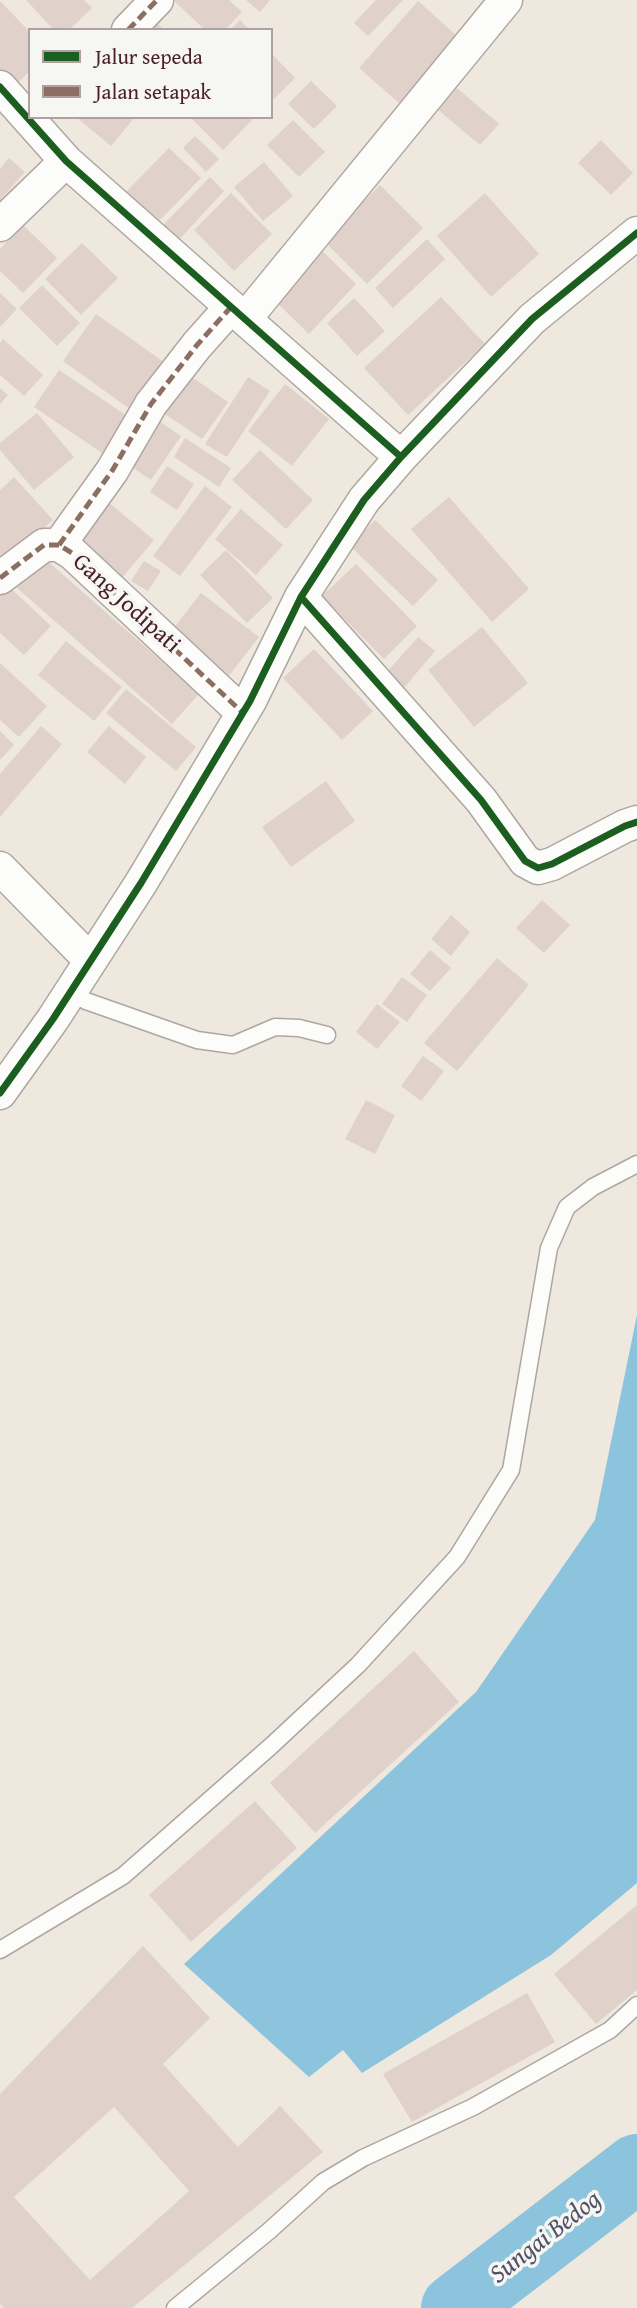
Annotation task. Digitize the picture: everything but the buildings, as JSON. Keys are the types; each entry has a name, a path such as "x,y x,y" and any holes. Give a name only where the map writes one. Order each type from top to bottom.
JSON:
{"street":[{"path":"130,28 157,0"},
{"path":"59,545 112,471 151,404 197,345 238,313 506,0"},
{"path":"0,87 28,112"},
{"path":"38,121 66,161 401,457"},
{"path":"0,225 66,161"},
{"path":"0,1093 71,992 141,883 243,713 301,597 364,500 532,318 637,233"},
{"name":"Gang Jodipati","path":"0,578 44,545 59,545 72,553 243,713"},
{"path":"301,597 481,800 525,862 538,868 552,864 625,825 637,822"},
{"path":"0,868 90,960"}],"lane":[{"path":"71,992 86,1001 197,1040 233,1045 275,1027 299,1028 327,1035"},
{"path":"0,1950 123,1876 271,1746 358,1665 457,1558 512,1470 549,1248 567,1207 593,1186 637,1164"},
{"path":"175,2308 269,2231 323,2182 363,2158 473,2107 610,2030 637,2005"}],"water":[{"path":"637,1315 637,1883 551,1955 362,2073 343,2050 309,2077 184,1964 476,1692 595,1520"}],"waterway":[{"name":"Sungai Bedog","path":"455,2308 637,2168"}],"marked path":[{"path":"130,28 157,0"},
{"path":"59,545 112,471 151,404 231,307"},
{"path":"0,578 44,545 59,545 72,553 243,713"}],"cycle path":[{"path":"0,87 28,118"},
{"path":"29,119 66,161 401,457"},
{"path":"0,1093 53,1019 141,883 250,701 301,597 364,500 401,457 532,319 637,233"},
{"path":"301,597 481,800 525,861 538,868 552,864 637,822"}]}
